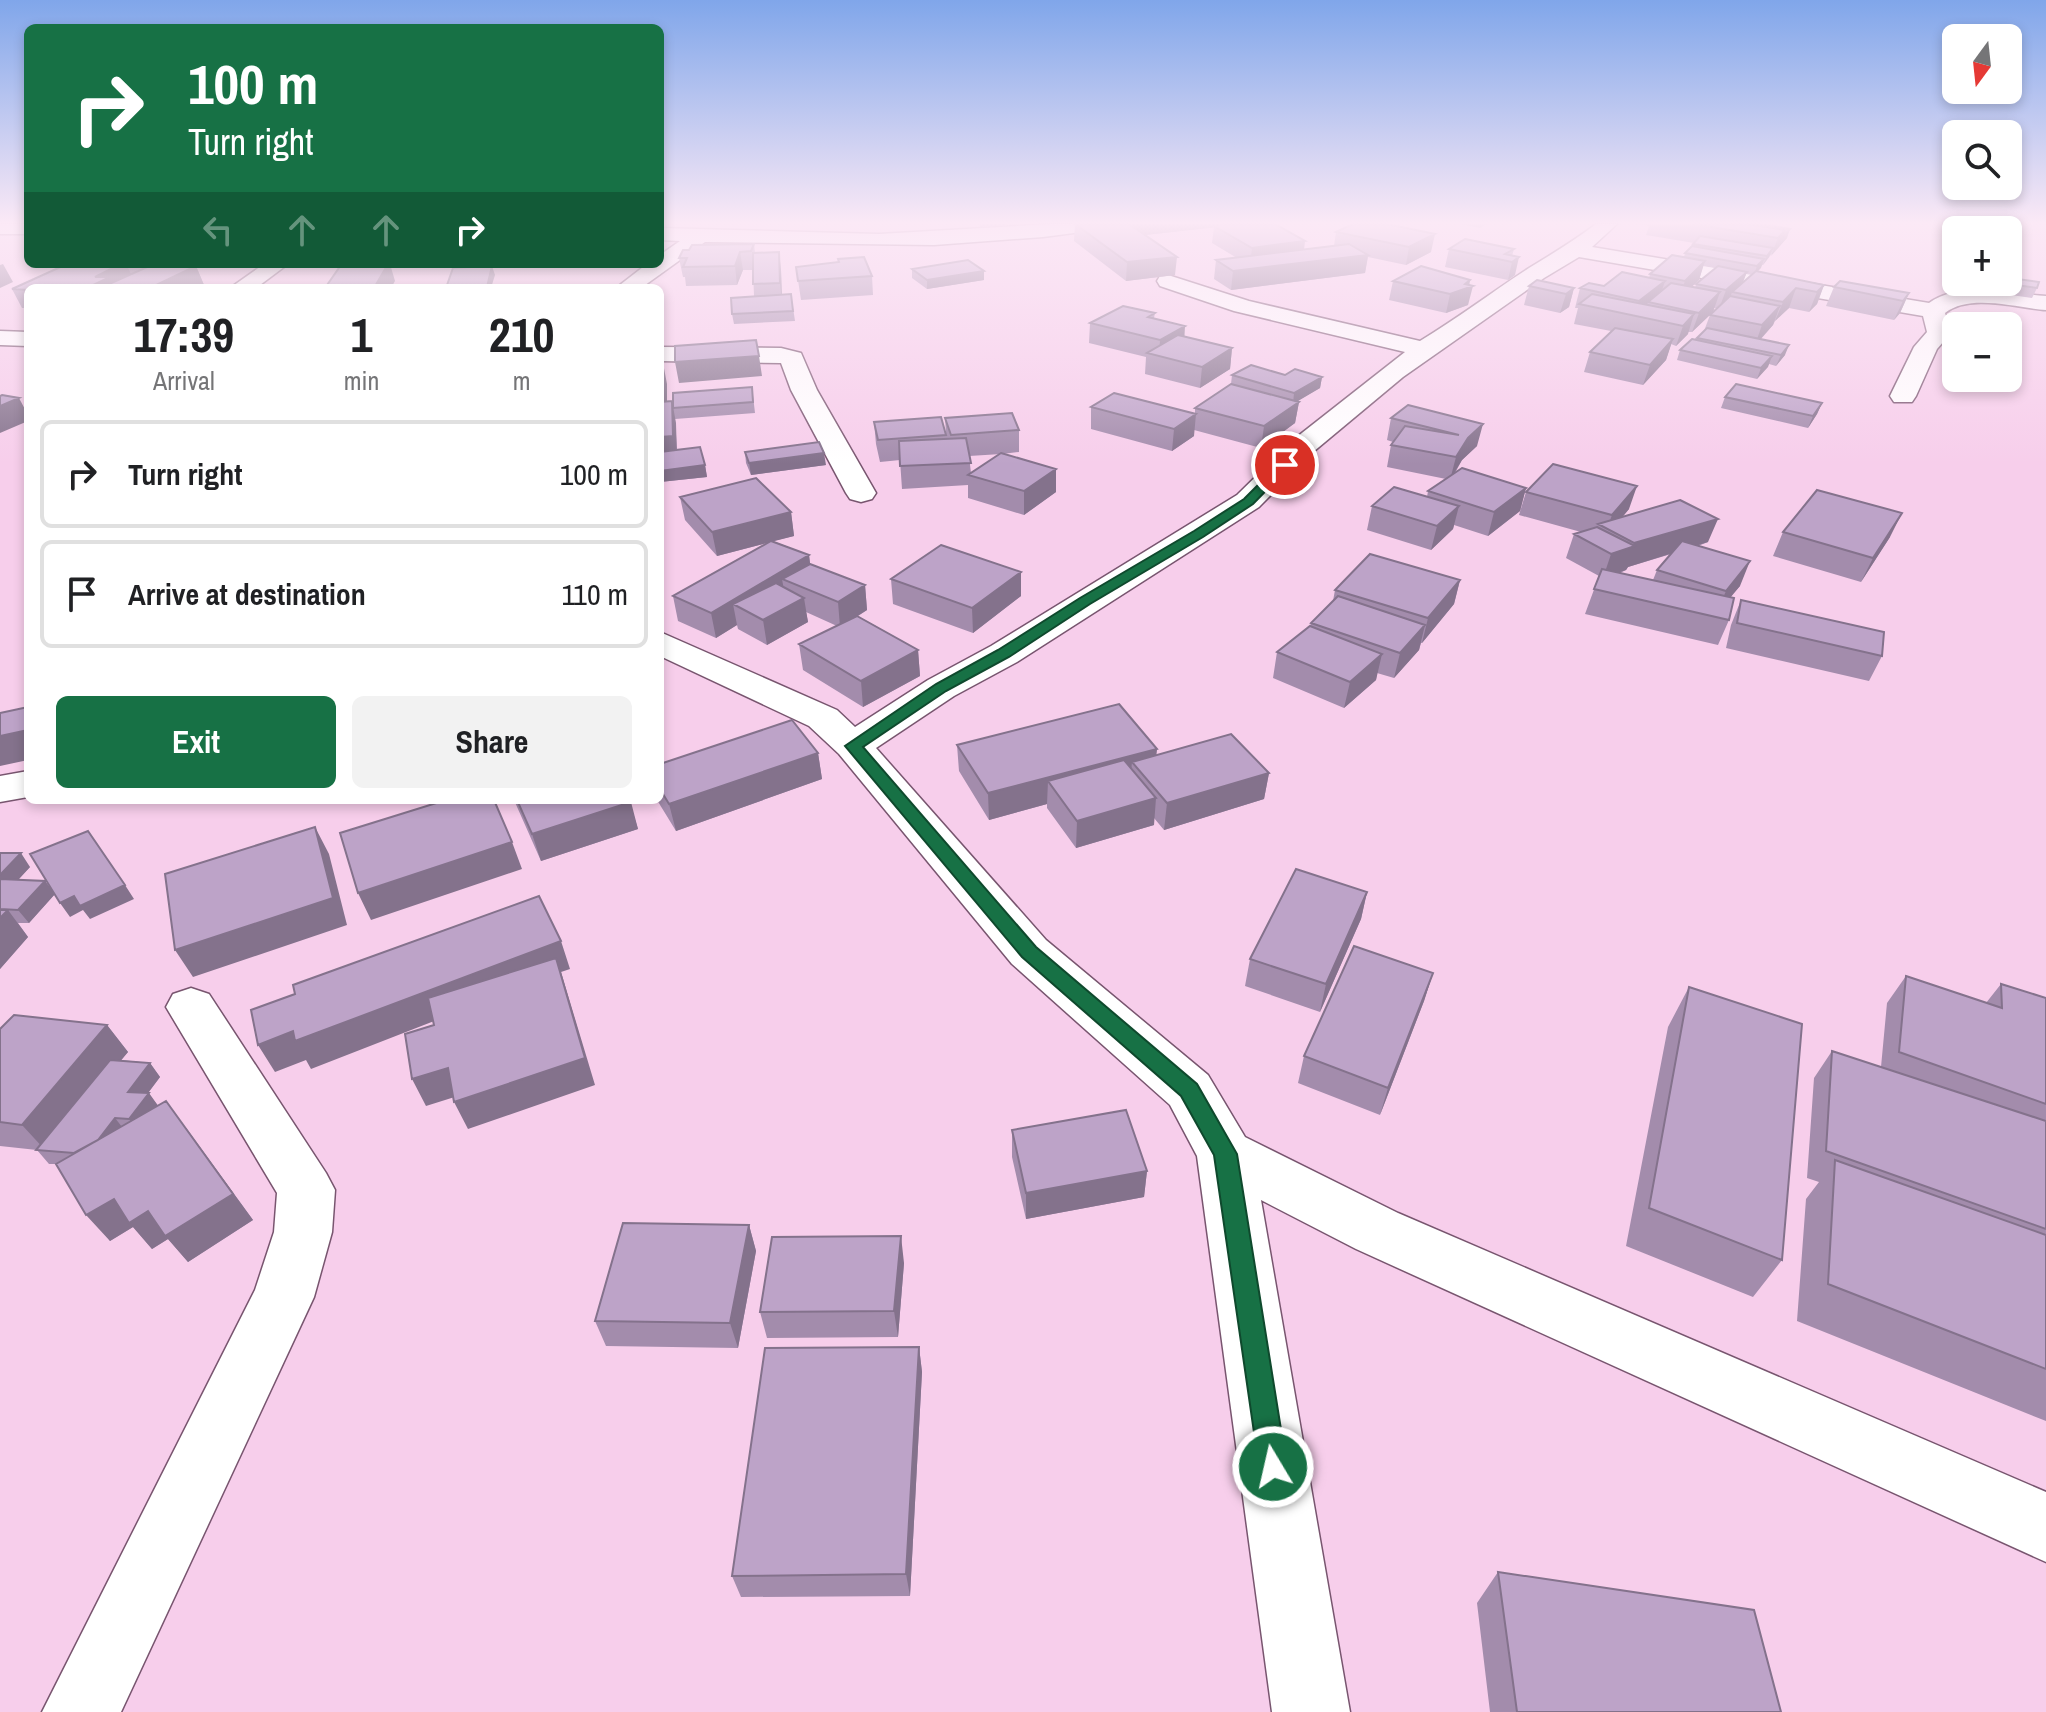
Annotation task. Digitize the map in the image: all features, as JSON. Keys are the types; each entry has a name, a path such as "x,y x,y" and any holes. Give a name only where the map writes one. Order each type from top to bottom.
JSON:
{"street":[{"path":"1236,304 1424,349"},
{"path":"853,746 941,688 1004,654 1248,501 1303,446 1424,349 1493,304"},
{"path":"1891,304 1933,311"},
{"path":"1933,311 1940,304"},
{"path":"1903,396 1926,347 1939,333 1933,311"},
{"path":"0,338 24,339"},
{"path":"664,354 781,355 792,358 804,390 861,493"},
{"path":"664,645 823,718 853,746 1029,952 1189,1090 1225,1154 1311,1712"},
{"path":"0,789 24,785"},
{"path":"81,1712 283,1297 303,1232 306,1190 191,1007"},
{"path":"1225,1154 1377,1231 2046,1527"}],"building":[{"path":"731,304 792,304 793,311 732,314"},
{"path":"1579,304 1642,304 1694,314 1683,326"},
{"path":"1657,304 1708,304 1699,313"},
{"path":"1722,304 1780,306 1762,325 1710,315"},
{"path":"1123,306 1155,313 1148,317 1185,326 1160,340 1090,323"},
{"path":"1615,328 1673,339 1650,365 1590,352"},
{"path":"1707,328 1789,345 1781,355 1697,338"},
{"path":"1178,335 1232,348 1202,367 1147,353"},
{"path":"1692,339 1772,356 1761,368 1680,350"},
{"path":"756,340 759,356 675,362 675,346"},
{"path":"1251,365 1285,375 1295,369 1322,377 1294,393 1232,375"},
{"path":"1231,384 1299,402 1264,426 1195,408"},
{"path":"1736,384 1822,403 1813,416 1725,397"},
{"path":"752,387 753,402 673,408 673,393"},
{"path":"1114,393 1196,414 1174,429 1091,407"},
{"path":"2,395 19,398 0,406"},
{"path":"672,401 673,436 664,437 664,402"},
{"path":"1408,405 1483,424 1468,438 1456,457 1391,445 1405,426 1459,435 1391,418"},
{"path":"1012,413 1019,430 951,435 945,418"},
{"path":"941,417 946,435 878,440 874,422"},
{"path":"966,438 971,463 900,466 899,441"},
{"path":"819,442 824,453 749,463 745,452"},
{"path":"700,447 705,465 664,470 664,452"},
{"path":"1001,453 1056,469 1024,491 968,475"},
{"path":"1553,464 1637,486 1612,515 1526,492"},
{"path":"1462,468 1526,488 1494,512 1428,491"},
{"path":"756,478 791,512 712,532 680,497"},
{"path":"1394,487 1459,506 1437,526 1372,506"},
{"path":"1817,490 1902,513 1873,558 1783,532"},
{"path":"1680,500 1718,519 1634,543 1598,524"},
{"path":"1597,527 1635,546 1611,554 1574,534"},
{"path":"771,541 809,555 711,613 673,596"},
{"path":"1682,541 1750,561 1726,591 1657,570"},
{"path":"941,545 1021,572 972,608 891,579"},
{"path":"1370,554 1460,580 1428,618 1335,590"},
{"path":"810,564 865,585 838,602 782,579"},
{"path":"1602,569 1734,598 1729,620 1594,589"},
{"path":"776,583 804,598 763,620 733,604"},
{"path":"1338,596 1425,625 1400,653 1311,623"},
{"path":"1741,600 1884,632 1882,656 1737,623"},
{"path":"857,616 918,650 861,681 799,644"},
{"path":"1310,626 1382,654 1350,682 1277,652"},
{"path":"1119,704 1157,749 988,793 957,745"},
{"path":"24,708 24,731 0,736 0,713"},
{"path":"792,720 818,753 669,804 664,796 664,763"},
{"path":"1231,734 1269,773 1167,803 1132,762"},
{"path":"1124,760 1156,798 1077,821 1048,781"},
{"path":"433,804 496,804 512,842 358,893 340,833"},
{"path":"519,804 625,804 532,834"},
{"path":"315,827 333,898 175,950 165,874"},
{"path":"88,831 125,885 80,906 74,896 60,903 30,854"},
{"path":"0,853 21,853 0,875"},
{"path":"1296,869 1367,892 1326,984 1250,959"},
{"path":"0,879 45,881 18,910 0,909"},
{"path":"539,896 561,941 295,1041 293,1031 258,1045 251,1010 295,994 293,985"},
{"path":"1354,946 1433,973 1388,1088 1304,1056"},
{"path":"556,958 585,1058 454,1102 448,1068 412,1079 405,1034 434,1025 428,998"},
{"path":"1906,976 2002,1008 2001,984 2046,998 2046,1104 1899,1052"},
{"path":"1689,987 1802,1024 1782,1260 1649,1208"},
{"path":"14,1015 107,1025 22,1125 0,1122 0,1029"},
{"path":"1832,1051 2046,1121 2046,1229 1826,1151"},
{"path":"110,1060 150,1063 128,1092 149,1093 129,1119 115,1118 98,1140 74,1153 36,1150"},
{"path":"166,1101 233,1194 165,1236 148,1211 129,1223 114,1199 86,1215 56,1164"},
{"path":"1126,1110 1147,1171 1026,1193 1012,1130"},
{"path":"1835,1160 2046,1235 2046,1369 1828,1284"},
{"path":"623,1223 749,1225 730,1323 595,1321"},
{"path":"901,1236 894,1311 760,1312 772,1237"},
{"path":"919,1347 906,1574 732,1576 765,1348"},
{"path":"1498,1572 1754,1610 1781,1712 1517,1712"}],"route":[{"path":"1273,1467 1225,1154 1189,1090 1029,952 853,746 941,688 1004,654 1085,601 1199,534 1248,501 1285,465"}]}
